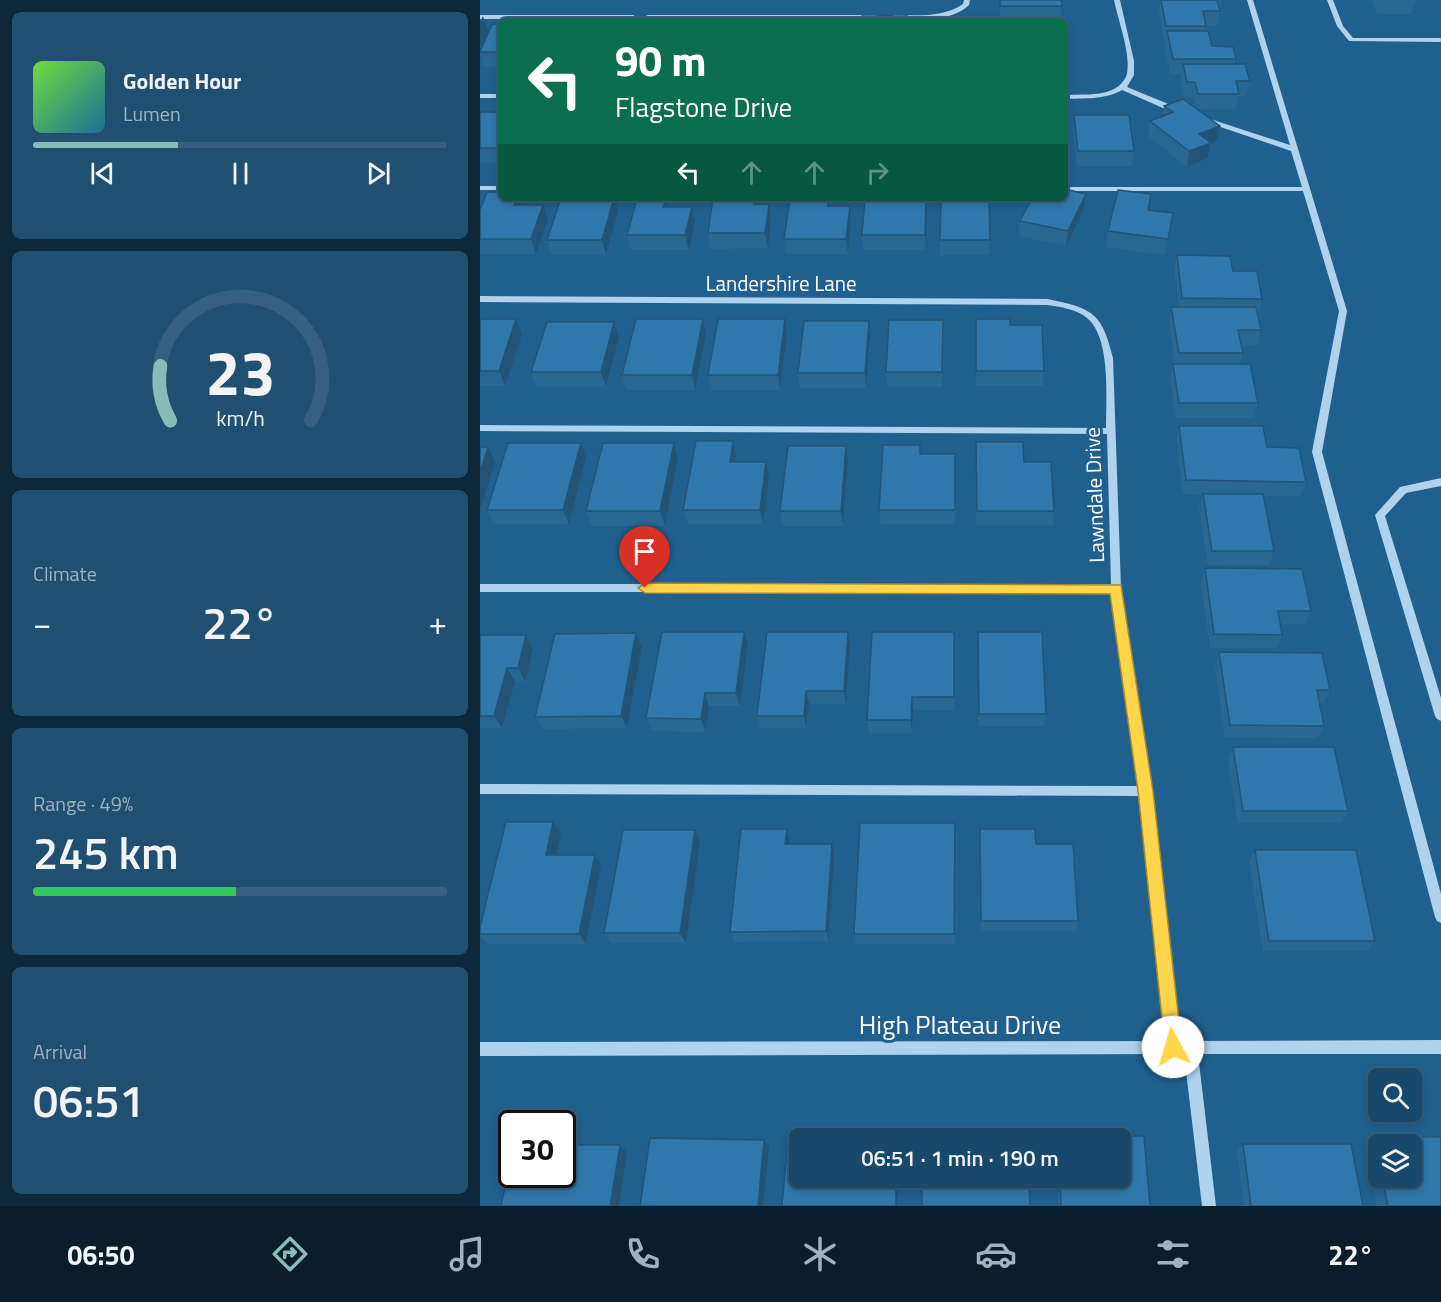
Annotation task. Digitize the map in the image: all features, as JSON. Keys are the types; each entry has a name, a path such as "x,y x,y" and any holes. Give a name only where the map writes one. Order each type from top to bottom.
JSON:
{"street":[{"path":"480,17 925,17 955,13 966,5 967,0"},
{"path":"1068,97 1094,97 1116,93 1128,85 1132,73 1117,0"},
{"path":"1250,0 1343,311 1317,452 1441,917"},
{"path":"1330,0 1340,26 1351,40 1441,40"},
{"path":"1123,88 1180,112"},
{"path":"480,96 498,96"},
{"path":"1191,115 1294,149"},
{"path":"480,188 498,188"},
{"path":"1068,189 1306,189"},
{"name":"Landershire Lane","path":"480,298 1047,303 1081,308"},
{"name":"Lawndale Drive","path":"1081,308 1102,326 1109,358 1116,588 1146,791 1173,1047"},
{"path":"480,428 1111,431"},
{"path":"1441,482 1403,490 1380,515 1441,716"},
{"path":"480,588 1116,588"},
{"path":"480,789 1146,791"},
{"path":"1190,1047 1209,1206"},
{"name":"High Plateau Drive","path":"480,1049 1441,1047"}],"building":[{"path":"1000,0 1061,0 1062,6 1000,6"},
{"path":"1161,0 1217,0 1220,11 1203,11 1206,26 1166,26"},
{"path":"862,16 907,16 907,18 862,18"},
{"path":"618,17 663,17 663,18"},
{"path":"492,24 498,24 498,52 480,52"},
{"path":"1167,31 1208,31 1212,46 1233,47 1236,59 1173,59"},
{"path":"1183,64 1245,64 1250,81 1236,81 1239,94 1198,94 1195,82 1187,82"},
{"path":"1183,99 1220,126 1199,134 1211,143 1189,151 1150,121 1173,112 1164,106"},
{"path":"480,112 498,112 498,148 480,148"},
{"path":"1074,115 1129,115 1134,151 1078,151"},
{"path":"1068,190 1086,194 1068,231 1020,221 1030,201 1068,201"},
{"path":"1118,190 1151,194 1148,210 1173,213 1168,239 1108,231"},
{"path":"487,192 498,192 498,201 516,201 514,205 543,205 531,239 480,239 480,210"},
{"path":"560,201 613,201 602,240 547,240"},
{"path":"636,201 665,201 663,207 692,207 685,235 627,235"},
{"path":"713,201 754,201 754,204 769,204 765,233 708,233"},
{"path":"790,201 828,201 828,206 850,206 846,239 784,239"},
{"path":"865,201 926,201 925,235 862,235"},
{"path":"941,201 989,201 990,240 940,240"},
{"path":"1177,255 1230,256 1233,271 1257,271 1262,299 1182,298"},
{"path":"1171,307 1256,307 1261,330 1238,330 1243,353 1179,353"},
{"path":"480,319 516,319 499,371 480,371"},
{"path":"636,319 703,319 692,375 622,375"},
{"path":"718,319 785,319 778,375 708,375"},
{"path":"976,319 1010,319 1010,325 1042,325 1044,371 976,371"},
{"path":"889,320 943,320 942,372 886,372"},
{"path":"804,321 869,321 865,373 798,373"},
{"path":"547,322 614,322 601,372 531,372"},
{"path":"1173,364 1250,364 1258,403 1179,403"},
{"path":"1179,426 1263,426 1267,447 1299,448 1306,482 1186,480"},
{"path":"696,441 733,441 730,462 766,462 760,510 683,510"},
{"path":"976,442 1023,442 1024,462 1051,462 1054,511 977,511"},
{"path":"508,443 581,443 563,510 487,510"},
{"path":"603,443 674,443 660,511 586,511"},
{"path":"883,445 920,445 920,454 955,454 955,510 879,510"},
{"path":"788,446 846,446 841,511 780,511"},
{"path":"480,447 488,447 480,473"},
{"path":"1203,494 1263,494 1274,551 1212,551"},
{"path":"1205,568 1302,569 1311,611 1278,611 1282,635 1214,634"},
{"path":"662,632 744,632 736,693 705,693 701,719 646,718"},
{"path":"767,632 848,632 844,691 806,691 804,716 757,716"},
{"path":"872,632 954,632 954,697 912,697 911,720 867,720"},
{"path":"978,632 1042,632 1046,714 979,714"},
{"path":"636,633 621,716 535,717 555,634"},
{"path":"480,635 526,635 518,668 507,668 494,716 480,716"},
{"path":"1219,652 1322,653 1330,690 1317,690 1324,726 1230,725"},
{"path":"1233,747 1334,747 1348,811 1243,811"},
{"path":"506,822 553,822 546,855 595,855 579,934 480,934"},
{"path":"860,823 955,823 954,934 854,934"},
{"path":"741,829 787,829 785,844 832,844 826,931 730,932"},
{"path":"980,829 1035,829 1036,844 1073,844 1078,921 981,921"},
{"path":"623,830 695,830 680,933 604,933"},
{"path":"1255,850 1356,850 1375,941 1269,941"},
{"path":"1131,1136 1144,1136 1150,1206 1061,1206 1060,1188 1131,1188"},
{"path":"788,1137 789,1188 896,1188 896,1206 782,1206"},
{"path":"1422,1137 1441,1137 1441,1206 1388,1206 1384,1188 1422,1188"},
{"path":"650,1138 764,1140 758,1206 640,1206"},
{"path":"1243,1144 1351,1144 1363,1206 1251,1206"},
{"path":"576,1145 620,1145 610,1206 501,1206 505,1188 576,1188"},
{"path":"922,1188 1029,1188 1030,1206 922,1206"}],"route":[{"path":"645,588 1116,588 1146,791 1173,1047"}]}
